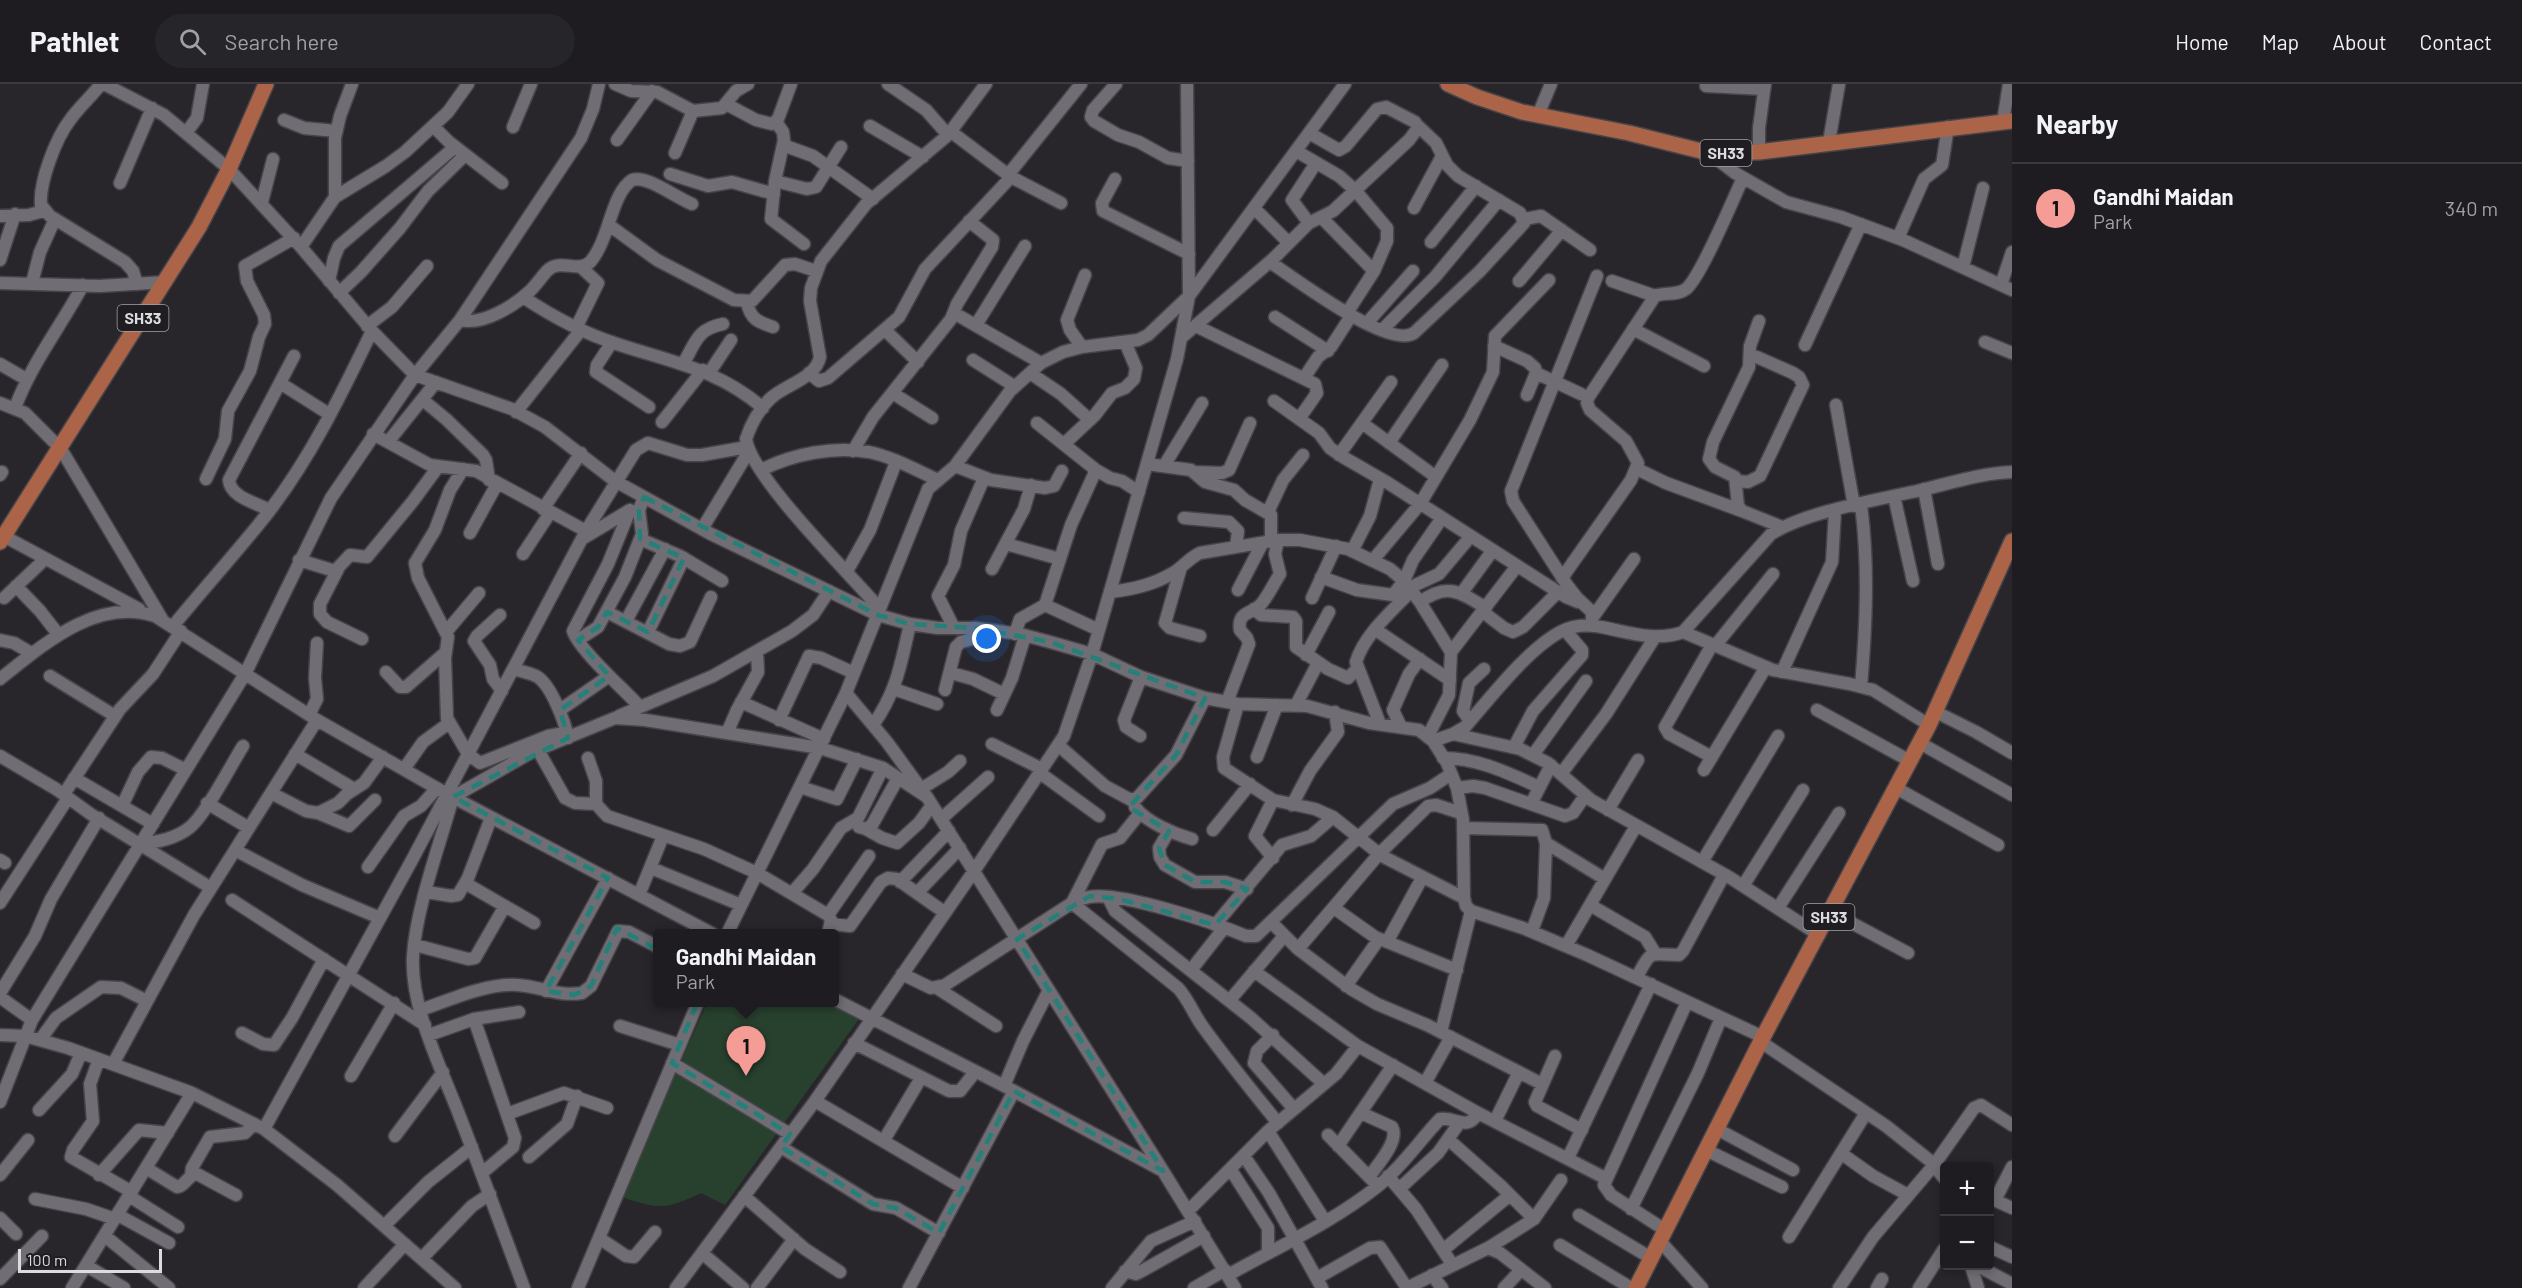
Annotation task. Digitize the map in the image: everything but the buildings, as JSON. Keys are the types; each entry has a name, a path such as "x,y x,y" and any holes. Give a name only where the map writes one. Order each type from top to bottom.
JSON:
{"main road":[{"name":"SH33","path":"1,537 61,449 199,227 229,169 266,84"},
{"name":"SH33","path":"1448,84 1499,105 1709,153 1759,152 2008,121"},
{"name":"SH33","path":"1636,1288 1762,1040 1933,718 2012,541"}],"street":[{"path":"137,284 133,271 125,262 43,211 40,199 45,176 59,140 70,120 102,84 152,108 229,169 262,202 339,293 415,375 516,412 545,427 642,500 878,615 910,624 975,628 1020,635 1092,654 1141,677 1205,698 1233,703 1296,705 1380,724 1419,730 1430,738 1443,758 1456,788 1463,828 1464,898 1466,906 1471,911 1532,931 1721,1017 1762,1040 1886,1126 1934,1165 1940,1173"},
{"path":"186,133 197,118 203,84"},
{"path":"335,196 336,131 352,84"},
{"path":"206,479 225,439 228,411 250,371 265,324 264,315 247,281 245,266 298,243 335,196 386,166 448,112 468,84"},
{"path":"513,127 531,84"},
{"path":"0,1102 32,1020 245,674 299,560 332,498 373,434 415,375 460,320 580,138 593,110 599,84"},
{"path":"615,84 631,91 652,91 693,111 715,110 726,104 736,91 748,84"},
{"path":"776,122 791,84"},
{"path":"878,615 873,601 772,488 748,449 746,439 749,429 763,408 789,384 815,369 819,357 810,301 811,288 821,261 873,199 949,133 986,84"},
{"path":"809,374 819,381 828,378 885,330 902,312 925,268 1010,176 1081,84"},
{"path":"1116,84 1093,110 1091,117 1112,132 1139,142 1153,151 1174,159 1188,161"},
{"path":"676,1288 815,1101 974,871 1058,745 1068,725 1092,654 1147,464 1181,338 1189,297 1187,84"},
{"path":"729,929 846,693 928,489 955,466 1014,386 1041,363 1064,352 1082,347 1138,340 1148,335 1189,297 1345,84"},
{"path":"1538,115 1551,84"},
{"path":"1829,142 1839,84"},
{"path":"2008,121 2009,84"},
{"path":"892,85 926,110 949,133 1010,176 1061,203"},
{"path":"1706,86 1765,87 1759,128 1759,152"},
{"path":"616,140 652,91"},
{"path":"726,104 768,124 776,122"},
{"path":"1270,262 1349,315 1397,336 1409,336 1480,271 1523,226 1524,219 1520,213 1451,170 1436,143 1417,125 1386,107 1377,109 1343,149 1336,149 1309,133"},
{"path":"120,183 152,108"},
{"path":"675,153 693,111"},
{"path":"284,120 304,128 336,131"},
{"path":"776,122 784,136 774,188 771,219 804,244"},
{"path":"1181,338 1270,262 1309,223 1333,211 1418,131 1417,125"},
{"path":"433,126 460,151 502,183"},
{"path":"870,126 923,157"},
{"path":"1898,238 1924,179 1942,165 1948,127"},
{"path":"783,145 813,156 830,166 873,199"},
{"path":"670,174 708,186 732,182 774,188 813,188 819,184 841,147"},
{"path":"1296,150 1339,176 1355,190 1387,228 1387,241 1374,271 1328,351 1318,357 1304,378"},
{"path":"329,281 339,246 460,151"},
{"path":"339,293 400,228 460,151"},
{"path":"1709,153 1743,178 1793,205 1861,224 1898,238 2006,288 2012,252"},
{"path":"1414,208 1442,156"},
{"path":"262,202 273,159"},
{"path":"1309,223 1292,200 1316,163"},
{"path":"460,320 480,319 499,311 523,297 552,267 563,265 581,267 590,262 600,248 620,192 628,182 636,178 649,180 672,196 692,204"},
{"path":"1612,281 1654,296 1680,293 1688,287 1704,260 1743,178"},
{"path":"1115,179 1102,203 1103,212 1189,254"},
{"path":"1431,242 1476,186"},
{"path":"1963,267 1983,188"},
{"path":"1382,330 1435,277 1499,200"},
{"path":"1254,208 1289,243"},
{"path":"0,216 29,215 43,211"},
{"path":"0,260 15,214"},
{"path":"1524,219 1541,216 1590,250"},
{"path":"1321,217 1374,271"},
{"path":"32,283 40,252 55,219"},
{"path":"853,451 873,417 894,394 954,313 994,243 988,235 969,221"},
{"path":"1805,345 1861,224"},
{"path":"609,225 657,260 734,300 747,302 755,299 786,265 795,264 816,271"},
{"path":"1519,281 1562,230"},
{"path":"976,325 1025,246"},
{"path":"0,903 66,796 74,778 115,716 153,674 172,626 270,510 300,464 329,414 370,328 392,307 427,266"},
{"path":"516,412 578,329 598,283 581,267"},
{"path":"1367,323 1413,271"},
{"path":"1082,347 1070,330 1067,320 1085,275"},
{"path":"1592,621 1589,609 1562,578 1511,495 1514,481 1597,276"},
{"path":"1373,560 1420,504 1470,420 1490,381 1495,362 1494,346 1498,331 1548,280"},
{"path":"0,283 83,285 165,282"},
{"path":"15,408 26,379 83,285"},
{"path":"1562,578 1637,469 1638,463 1626,441 1590,410 1587,403 1654,296"},
{"path":"523,297 558,321 612,342 706,372 736,387 763,408"},
{"path":"747,302 749,312 754,319 773,327"},
{"path":"954,313 1041,363"},
{"path":"1275,317 1328,351"},
{"path":"1742,511 1738,506 1735,477 1711,464 1710,452 1749,367 1751,339 1759,321"},
{"path":"683,364 705,328 723,324"},
{"path":"1196,326 1315,384 1317,393 1299,419"},
{"path":"1633,329 1704,366"},
{"path":"885,330 918,362"},
{"path":"662,422 731,340"},
{"path":"612,342 597,365 596,372 649,407"},
{"path":"1064,444 1090,420 1112,393 1125,388 1134,379 1136,368 1125,342"},
{"path":"1985,342 2012,353"},
{"path":"1494,346 1527,361 1535,368 1536,373 1527,395"},
{"path":"1737,482 1748,482 1760,476 1803,385 1799,377 1750,354"},
{"path":"270,510 237,494 232,489 229,480 294,356"},
{"path":"973,360 1014,386"},
{"path":"0,364 26,379"},
{"path":"1389,443 1443,365"},
{"path":"1030,373 1061,394 1090,420"},
{"path":"1536,373 1581,394"},
{"path":"1339,455 1391,381"},
{"path":"388,442 436,382"},
{"path":"280,383 329,414"},
{"path":"894,394 932,418"},
{"path":"423,400 447,420 486,460 493,482 470,533"},
{"path":"1274,401 1319,433 1330,448 1339,455 1558,592 1582,603"},
{"path":"0,404 25,413 61,449 172,626"},
{"path":"1164,466 1202,404"},
{"path":"1836,405 1866,545 1866,623 1862,687"},
{"path":"1037,423 1096,470 1110,478 1122,481 1139,492"},
{"path":"1195,472 1222,473 1229,470 1250,423"},
{"path":"1362,423 1436,477"},
{"path":"373,434 438,467 476,471 584,535"},
{"path":"146,1167 177,1187 183,1186 210,1137 245,1133 259,1127 349,974 584,535 636,450 648,443 687,455 748,449"},
{"path":"702,529 748,449"},
{"path":"761,470 791,457 853,451 876,454 938,480"},
{"path":"523,554 581,453"},
{"path":"1268,512 1284,480 1303,455"},
{"path":"847,571 870,530 896,462"},
{"path":"1147,464 1186,468 1195,472 1205,482 1234,490 1249,503 1268,512 1272,520 1270,542 1280,574 1262,603 1243,613 1240,620 1239,630 1247,638 1249,644 1233,703 1222,763 1228,771 1273,800 1292,806 1315,809 1333,817 1379,854 1464,898"},
{"path":"955,466 984,478 1045,488 1054,486 1062,471"},
{"path":"362,639 327,622 320,614 320,603 338,569 350,555 363,558 371,553 438,467"},
{"path":"463,469 450,490 435,530 415,563 418,578 449,642 446,652 446,710 449,723 468,754 477,762 485,762 548,736 559,734 568,738"},
{"path":"1637,469 1665,483 1782,527"},
{"path":"997,710 1004,694 1020,635 1020,619 1045,605 1077,509 1096,470"},
{"path":"1453,734 1470,721 1536,649 1574,626 1592,621 1655,637 1672,636 1683,632 1771,534 1782,527 1894,496 2012,472"},
{"path":"954,628 939,599 939,591 954,565 961,531 984,478"},
{"path":"1352,551 1370,516 1380,479"},
{"path":"992,568 1024,509 1031,485"},
{"path":"1924,489 1938,564"},
{"path":"1894,496 1913,581"},
{"path":"584,535 630,510 642,500"},
{"path":"578,640 598,627 625,577 643,530 639,515 642,500"},
{"path":"630,510 608,564 575,626 574,635 609,676 640,707"},
{"path":"1782,672 1832,562 1835,511"},
{"path":"1184,518 1229,522 1237,528 1236,547"},
{"path":"1380,724 1356,662 1359,652 1408,587 1413,560 1442,518"},
{"path":"1321,577 1357,590 1389,596 1439,574 1471,536"},
{"path":"1,537 172,626 313,717 446,793 705,929"},
{"path":"640,539 684,558 722,581"},
{"path":"1110,592 1148,586 1200,553 1270,542 1300,540 1336,546 1373,560 1390,569 1408,587 1451,652 1446,702 1430,738"},
{"path":"1238,590 1270,542"},
{"path":"1006,543 1060,559"},
{"path":"1312,598 1336,546"},
{"path":"626,621 665,549"},
{"path":"1461,594 1493,550"},
{"path":"648,632 684,558"},
{"path":"4,598 45,559"},
{"path":"1592,621 1634,559"},
{"path":"299,560 332,571 338,569"},
{"path":"1451,652 1517,566"},
{"path":"1181,567 1165,623 1170,628 1200,636"},
{"path":"1712,757 1669,734 1665,731 1665,727 1714,646 1773,574"},
{"path":"16,586 58,634"},
{"path":"1420,602 1437,591 1449,590 1461,594 1485,610 1504,628 1514,632 1523,627 1558,592"},
{"path":"368,867 404,816 446,793 538,750 713,676 792,631 813,615 829,591"},
{"path":"446,632 479,593"},
{"path":"607,612 669,644 686,644 690,642 711,597"},
{"path":"1045,605 1099,630"},
{"path":"1254,609 1265,615 1293,617 1296,624 1296,647 1318,663 1348,678 1358,668"},
{"path":"0,679 58,634 106,615 130,610 145,612"},
{"path":"1306,654 1329,612"},
{"path":"500,615 474,641 490,665 493,679 502,691"},
{"path":"873,725 886,706 894,688 910,624"},
{"path":"945,690 956,647 961,642 972,639 975,628"},
{"path":"1376,630 1450,680"},
{"path":"1514,747 1533,711 1582,655 1582,650 1565,630"},
{"path":"1683,632 1782,672 1862,687 1933,718 1977,732 2012,753"},
{"path":"1562,774 1606,714 1655,637"},
{"path":"0,640 14,643 31,653"},
{"path":"113,1064 211,888 295,754 313,717 317,699 315,678 317,643"},
{"path":"727,733 758,672 757,651"},
{"path":"386,672 400,687 406,687 446,652"},
{"path":"779,720 809,656 821,658 854,673"},
{"path":"1401,727 1393,710 1409,674 1420,659"},
{"path":"1296,705 1318,663"},
{"path":"1704,770 1766,667"},
{"path":"513,669 539,678 560,710 568,738"},
{"path":"1470,721 1463,711 1468,686 1471,680 1484,669"},
{"path":"951,673 973,679 1004,694"},
{"path":"50,676 115,716"},
{"path":"560,710 609,676"},
{"path":"1140,736 1126,727 1124,720 1141,677"},
{"path":"1533,755 1586,681"},
{"path":"894,688 937,704"},
{"path":"846,693 873,725 949,831 1235,1288"},
{"path":"1131,801 1137,798 1176,755 1205,698"},
{"path":"741,702 822,744 883,768 926,797"},
{"path":"1257,757 1276,705"},
{"path":"1817,710 1910,761"},
{"path":"1292,806 1310,771 1338,732 1335,712"},
{"path":"615,718 822,744"},
{"path":"404,769 423,742 449,723"},
{"path":"1430,738 1453,734 1514,747 1533,755 1551,765 1585,796 1743,886 1818,935"},
{"path":"1702,862 1778,735"},
{"path":"1920,743 2012,795"},
{"path":"992,744 1041,771 1099,816"},
{"path":"1058,745 1105,786 1131,801 1140,813 1169,831 1192,839"},
{"path":"141,843 152,843 187,829 198,818 243,746"},
{"path":"538,750 565,798 575,803 596,804"},
{"path":"295,754 354,789"},
{"path":"0,756 211,888"},
{"path":"122,806 138,772 151,757 162,758 186,770"},
{"path":"318,813 338,803 364,783 382,757"},
{"path":"588,758 596,781 596,804 607,816 704,849 758,873 793,892 829,924 850,926 884,879 892,878 944,912"},
{"path":"1443,758 1461,759 1495,768 1539,787"},
{"path":"800,787 837,799 857,759"},
{"path":"1608,810 1638,760"},
{"path":"851,824 897,843 919,823 926,797 960,761"},
{"path":"1531,804 1551,765"},
{"path":"793,892 813,869 841,828 858,818 883,768"},
{"path":"937,988 945,986 1072,903 1090,896 1108,897 1165,910 1252,937 1272,923 1393,804 1430,788 1451,774"},
{"path":"941,819 988,777"},
{"path":"74,778 153,824"},
{"path":"866,829 874,821 898,778"},
{"path":"1213,830 1250,784"},
{"path":"1456,788 1473,786 1485,788 1570,816 1585,796"},
{"path":"1896,788 1998,845"},
{"path":"1743,886 1803,790"},
{"path":"271,793 306,811 318,813 349,826 375,800"},
{"path":"446,793 415,945 414,971 427,1030 524,1288"},
{"path":"1273,800 1255,836 1273,858"},
{"path":"207,803 249,828"},
{"path":"1298,949 1379,854 1431,804 1461,813"},
{"path":"1072,903 1102,844 1120,838 1140,813"},
{"path":"1778,908 1839,813"},
{"path":"1191,970 1220,926 1282,845 1311,836 1333,817"},
{"path":"32,1020 0,995 35,936 51,899 99,818"},
{"path":"427,892 455,897 465,883 491,818"},
{"path":"1566,946 1636,826"},
{"path":"1463,828 1542,830 1546,843 1544,898 1532,931"},
{"path":"900,882 949,831"},
{"path":"1169,831 1159,848 1160,857 1165,865 1195,882 1225,882 1247,889"},
{"path":"639,895 663,836"},
{"path":"1546,843 1605,879"},
{"path":"917,893 960,848"},
{"path":"235,850 302,885 380,918"},
{"path":"829,924 869,856"},
{"path":"651,868 741,905"},
{"path":"1637,977 1650,955 1654,953 1679,955 1683,951 1724,875"},
{"path":"546,991 608,878"},
{"path":"1346,986 1383,940 1422,878"},
{"path":"465,883 534,923"},
{"path":"1108,897 1115,911 1273,1035 1324,1084"},
{"path":"232,900 394,1003 427,1030"},
{"path":"1072,903 1178,988 1273,1127 1325,1221"},
{"path":"1590,905 1645,937 1654,953"},
{"path":"415,945 468,959 476,958 505,906"},
{"path":"1334,908 1383,940 1457,970"},
{"path":"1425,1083 1446,1035 1457,970 1471,911"},
{"path":"1831,912 1908,952"},
{"path":"1272,923 1298,949 1346,986 1377,1004 1446,1035 1542,1084"},
{"path":"421,1010 466,994 510,984 574,995 587,990 618,931 629,932 653,945"},
{"path":"1230,1000 1284,936"},
{"path":"242,1033 268,1046 279,1041 324,959"},
{"path":"1254,971 1358,1046 1479,1113 1605,1178"},
{"path":"902,974 922,985 937,988 996,1026"},
{"path":"1568,1158 1651,984"},
{"path":"40,1040 56,1018 101,987 121,988 147,1002"},
{"path":"909,1288 963,1188 1009,1089 1023,1041 1049,990"},
{"path":"839,1002 1163,1171"},
{"path":"1687,1002 1639,1112 1605,1178 1604,1185 1606,1190 1632,1209 1662,1236 1702,1288"},
{"path":"351,1076 394,1003"},
{"path":"578,1288 696,1007"},
{"path":"427,1030 519,1012"},
{"path":"1632,1209 1698,1073 1721,1017"},
{"path":"474,1019 515,1143 482,1173"},
{"path":"620,1026 680,1046"},
{"path":"0,1035 25,1036 99,1059 192,1093 259,1127 337,1185 455,1288"},
{"path":"1273,1035 1257,1051 1254,1063 1294,1109"},
{"path":"854,1043 955,1092 963,1089 975,1072"},
{"path":"1112,1288 1151,1241 1192,1216 1244,1156 1273,1127 1342,1067 1358,1046"},
{"path":"39,1110 72,1074 81,1053"},
{"path":"1555,1056 1535,1099 1537,1106 1582,1130"},
{"path":"99,1059 90,1084 93,1121 73,1150 71,1157 178,1227"},
{"path":"672,1063 790,1134"},
{"path":"1338,1146 1393,1065"},
{"path":"395,1136 443,1072"},
{"path":"1495,1121 1519,1072"},
{"path":"884,1140 921,1077"},
{"path":"72,1288 192,1093"},
{"path":"507,1114 564,1093 608,1108"},
{"path":"530,1157 567,1124 577,1096"},
{"path":"815,1101 963,1188"},
{"path":"1839,1288 1874,1238 1934,1165 1978,1105 2012,1125"},
{"path":"1361,1113 1395,1130 1394,1139 1373,1182"},
{"path":"1194,1288 1268,1253 1325,1221 1373,1182 1388,1176 1418,1147 1440,1119 1471,1122 1479,1113"},
{"path":"1789,1237 1866,1113"},
{"path":"1400,1189 1449,1140 1460,1122"},
{"path":"1717,1129 1793,1170"},
{"path":"99,1175 140,1130 168,1132"},
{"path":"1328,1135 1373,1182"},
{"path":"0,1175 28,1140"},
{"path":"1449,1140 1534,1220"},
{"path":"384,1226 428,1182 472,1147"},
{"path":"781,1147 873,1204 896,1208 939,1233"},
{"path":"1706,1150 1782,1187"},
{"path":"1842,1154 1873,1176 1908,1195"},
{"path":"1244,1156 1269,1194 1320,1283 1370,1248 1380,1247 1407,1288 1488,1248 1534,1220 1561,1180"},
{"path":"1994,1196 2012,1167"},
{"path":"1231,1170 1268,1228 1268,1253"},
{"path":"190,1176 196,1174 236,1195"},
{"path":"1388,1176 1416,1209 1452,1264"},
{"path":"422,1258 472,1206 490,1194"},
{"path":"1443,1250 1510,1195"},
{"path":"744,1196 794,1239 840,1272"},
{"path":"35,1199 116,1217 169,1243"},
{"path":"1994,1200 2012,1208"},
{"path":"1579,1215 1651,1258"},
{"path":"0,1218 16,1234"},
{"path":"599,1238 626,1256 634,1257 655,1232"},
{"path":"0,1280 42,1236"},
{"path":"105,1236 169,1288"},
{"path":"1125,1271 1136,1274 1204,1236"},
{"path":"757,1288 794,1239"},
{"path":"364,1288 405,1244"},
{"path":"1560,1245 1631,1288"},
{"path":"1488,1248 1500,1253 1545,1288"},
{"path":"1994,1248 2012,1257"},
{"path":"702,1253 743,1288"},
{"path":"1919,1288 1940,1255"},
{"path":"87,1266 124,1288"},
{"path":"1504,1288 1521,1270"},
{"path":"1972,1270 1978,1288"},
{"path":"1986,1270 2012,1284"},
{"path":"1432,1275 1442,1288"}],"highlighted area":[{"path":"644,497 878,615 910,624 975,628 1050,642 1205,698 1176,755 1129,807 1169,831 1159,848 1165,865 1195,882 1225,882 1247,889 1215,925 1119,899 1090,896 1017,939 1163,1171 1014,1091 939,1233 896,1208 873,1204 781,1147 790,1134 672,1063 708,977 617,928 591,986 574,995 546,991 608,878 453,797 568,738 560,710 609,676 578,640 598,627 607,612 648,632 684,558 640,539 639,510"}],"green space":[{"path":"705,1007 836,1007 859,1019 725,1205 701,1193 678,1203 661,1206 621,1197"}],"place":[{"name":"Gandhi Maidan","path":"746,1076"}]}
